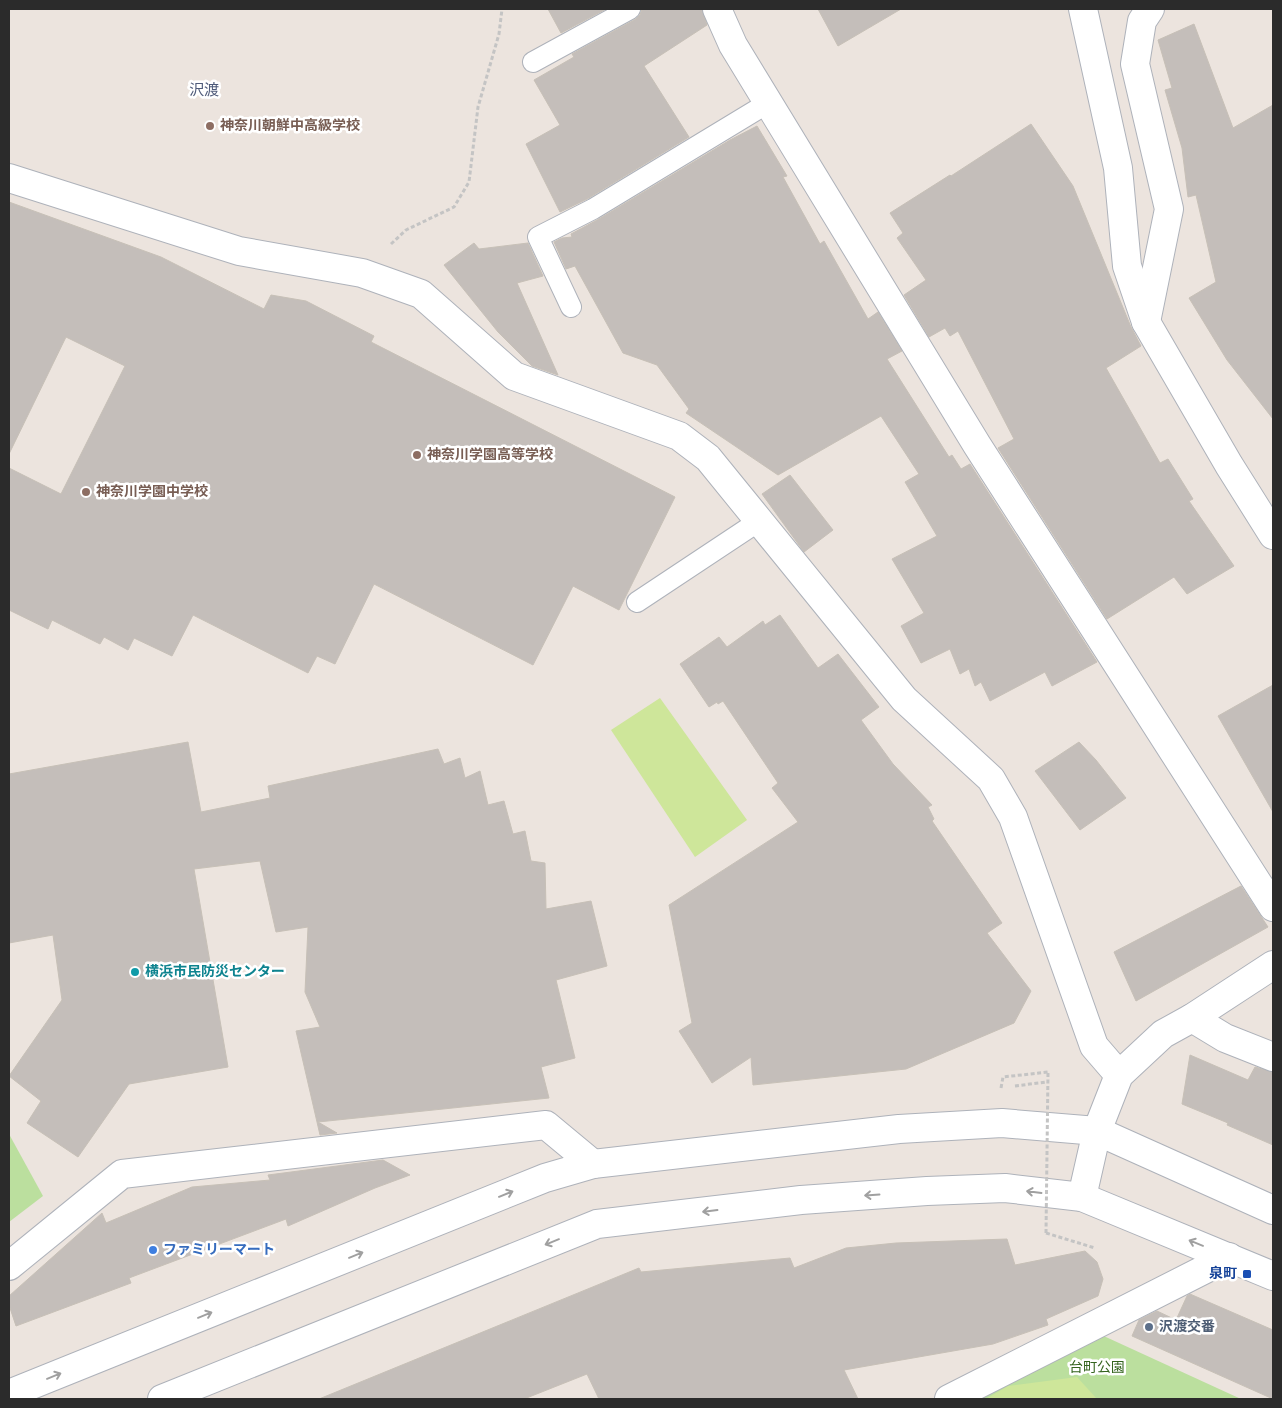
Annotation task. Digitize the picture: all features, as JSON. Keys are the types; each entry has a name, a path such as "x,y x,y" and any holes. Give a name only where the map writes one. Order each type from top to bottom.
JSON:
{"street":[{"path":"718,9 733,45 977,445 1273,907"},
{"path":"1083,9 1118,168 1127,266 1146,322 1229,465 1273,534"},
{"path":"1146,322 1169,209 1135,64 1142,21 1150,9"},
{"path":"9,178 239,251 368,275 421,294 514,376 679,436 708,458 904,699 991,779 1012,817 1094,1046 1119,1075"},
{"path":"1082,1197 1097,1131 1119,1075 1163,1034 1192,1018 1273,965"},
{"path":"1192,1018 1225,1038 1273,1057"},
{"path":"9,1394 546,1178 593,1164 899,1129 1002,1123 1097,1131 1273,1210"},
{"path":"9,1266 122,1174 546,1125 593,1164"},
{"path":"162,1399 597,1224 800,1200 927,1191 1005,1188 1082,1197 1273,1276"},
{"path":"950,1399 1230,1257"}],"lane":[{"path":"533,62 630,9"},
{"path":"571,307 538,237 594,208 768,103"},
{"path":"637,602 759,520"}],"path":[{"path":"368,275 387,248 406,230 454,207 469,182 478,107 499,34 502,9"},
{"path":"1046,1082 1001,1088 1003,1077 1048,1072 1046,1233 1095,1248"}],"green space":[{"path":"660,698 747,820 695,857 611,730"},
{"path":"9,1134 43,1196 9,1222"},
{"name":"台町公園","path":"1095,1332 1241,1399 965,1399"},
{"path":"1077,1377 1097,1399 986,1399 1008,1386"}],"building":[{"path":"548,9 606,9 561,33"},
{"path":"642,9 702,9 707,25 644,66 689,137 587,199 560,212 526,144 560,125 534,80 574,57 572,54 636,19"},
{"path":"818,9 901,9 838,46"},
{"path":"1194,24 1233,128 1273,105 1273,419 1227,360 1189,298 1216,282 1196,195 1188,197 1182,148 1165,90 1172,88 1158,40"},
{"path":"1031,124 1073,186 1131,327 1141,346 1106,368 1160,463 1168,459 1193,499 1189,501 1234,566 1187,594 1174,577 1107,619 998,448 1014,439 958,331 950,336 945,328 929,337 904,295 926,280 897,238 903,233 890,213"},
{"path":"757,126 787,176 783,177 820,244 824,241 868,319 878,312 902,351 887,359 949,457 952,455 961,469 970,464 1097,662 1052,686 1045,672 990,701 981,682 975,686 969,669 960,674 950,649 921,663 901,626 924,613 892,559 937,536 905,482 919,474 881,416 778,475 686,413 689,409 657,365 623,353 575,266 566,269 554,242 562,238 572,237 571,234"},
{"path":"9,202 161,257 264,309 271,295 306,301 374,336 371,342 675,497 619,610 573,586 533,665 374,584 335,664 317,656 308,673 193,615 172,656 134,638 128,650 104,637 100,644 52,620 48,629 9,610 9,468 61,494 125,366 66,337 9,454"},
{"path":"474,243 479,249 528,243 543,276 517,283 558,375 532,366 498,332 444,265"},
{"path":"790,475 833,530 804,552 762,494"},
{"path":"780,615 818,668 838,654 879,707 861,720 893,764 932,805 928,807 934,819 932,821 1002,923 987,933 1031,991 1014,1023 906,1069 753,1085 751,1057 712,1083 679,1031 692,1023 669,905 798,822 772,788 778,783 723,701 709,707 680,664 719,637 727,647 763,621 765,625"},
{"path":"1273,685 1273,812 1218,716"},
{"path":"188,742 201,812 270,798 268,786 438,749 444,764 460,758 465,778 480,771 488,805 504,801 513,834 525,831 531,861 545,863 546,909 591,901 607,966 556,980 575,1058 541,1067 549,1098 318,1122 337,1133 320,1135 296,1031 320,1027 305,992 308,927 276,932 260,861 194,869 228,1067 129,1084 78,1157 27,1123 41,1101 9,1076 62,1000 53,935 9,943 9,774"},
{"path":"1079,742 1126,798 1080,830 1035,771"},
{"path":"1241,886 1268,927 1136,1001 1114,952"},
{"path":"1190,1055 1248,1080 1255,1067 1273,1072 1273,1145 1227,1125 1228,1123 1182,1104"},
{"path":"383,1160 410,1175 375,1188 288,1226 286,1219 129,1278 131,1283 16,1326 9,1305 9,1296 102,1213 106,1223 192,1187 270,1180 268,1175"},
{"path":"1007,1239 1015,1265 1085,1251 1097,1262 1103,1279 1098,1296 1046,1319 1048,1325 993,1344 844,1370 858,1399 599,1399 587,1374 524,1399 319,1399 639,1268 641,1272 790,1258 794,1268 846,1248 896,1243"},
{"path":"1190,1294 1273,1330 1273,1399 1132,1336 1139,1320 1157,1311 1176,1320 1187,1296"}],"place":[{"name":"神奈川朝鮮中高級学校","path":"210,126"},
{"name":"神奈川学園高等学校","path":"417,455"},
{"name":"神奈川学園中学校","path":"86,492"},
{"name":"横浜市民防災センター","path":"135,972"},
{"name":"ファミリーマート","path":"153,1250"},
{"name":"泉町","path":"1247,1274"},
{"name":"沢渡交番","path":"1149,1327"}],"district":[{"name":"沢渡","path":"204,91"}]}
